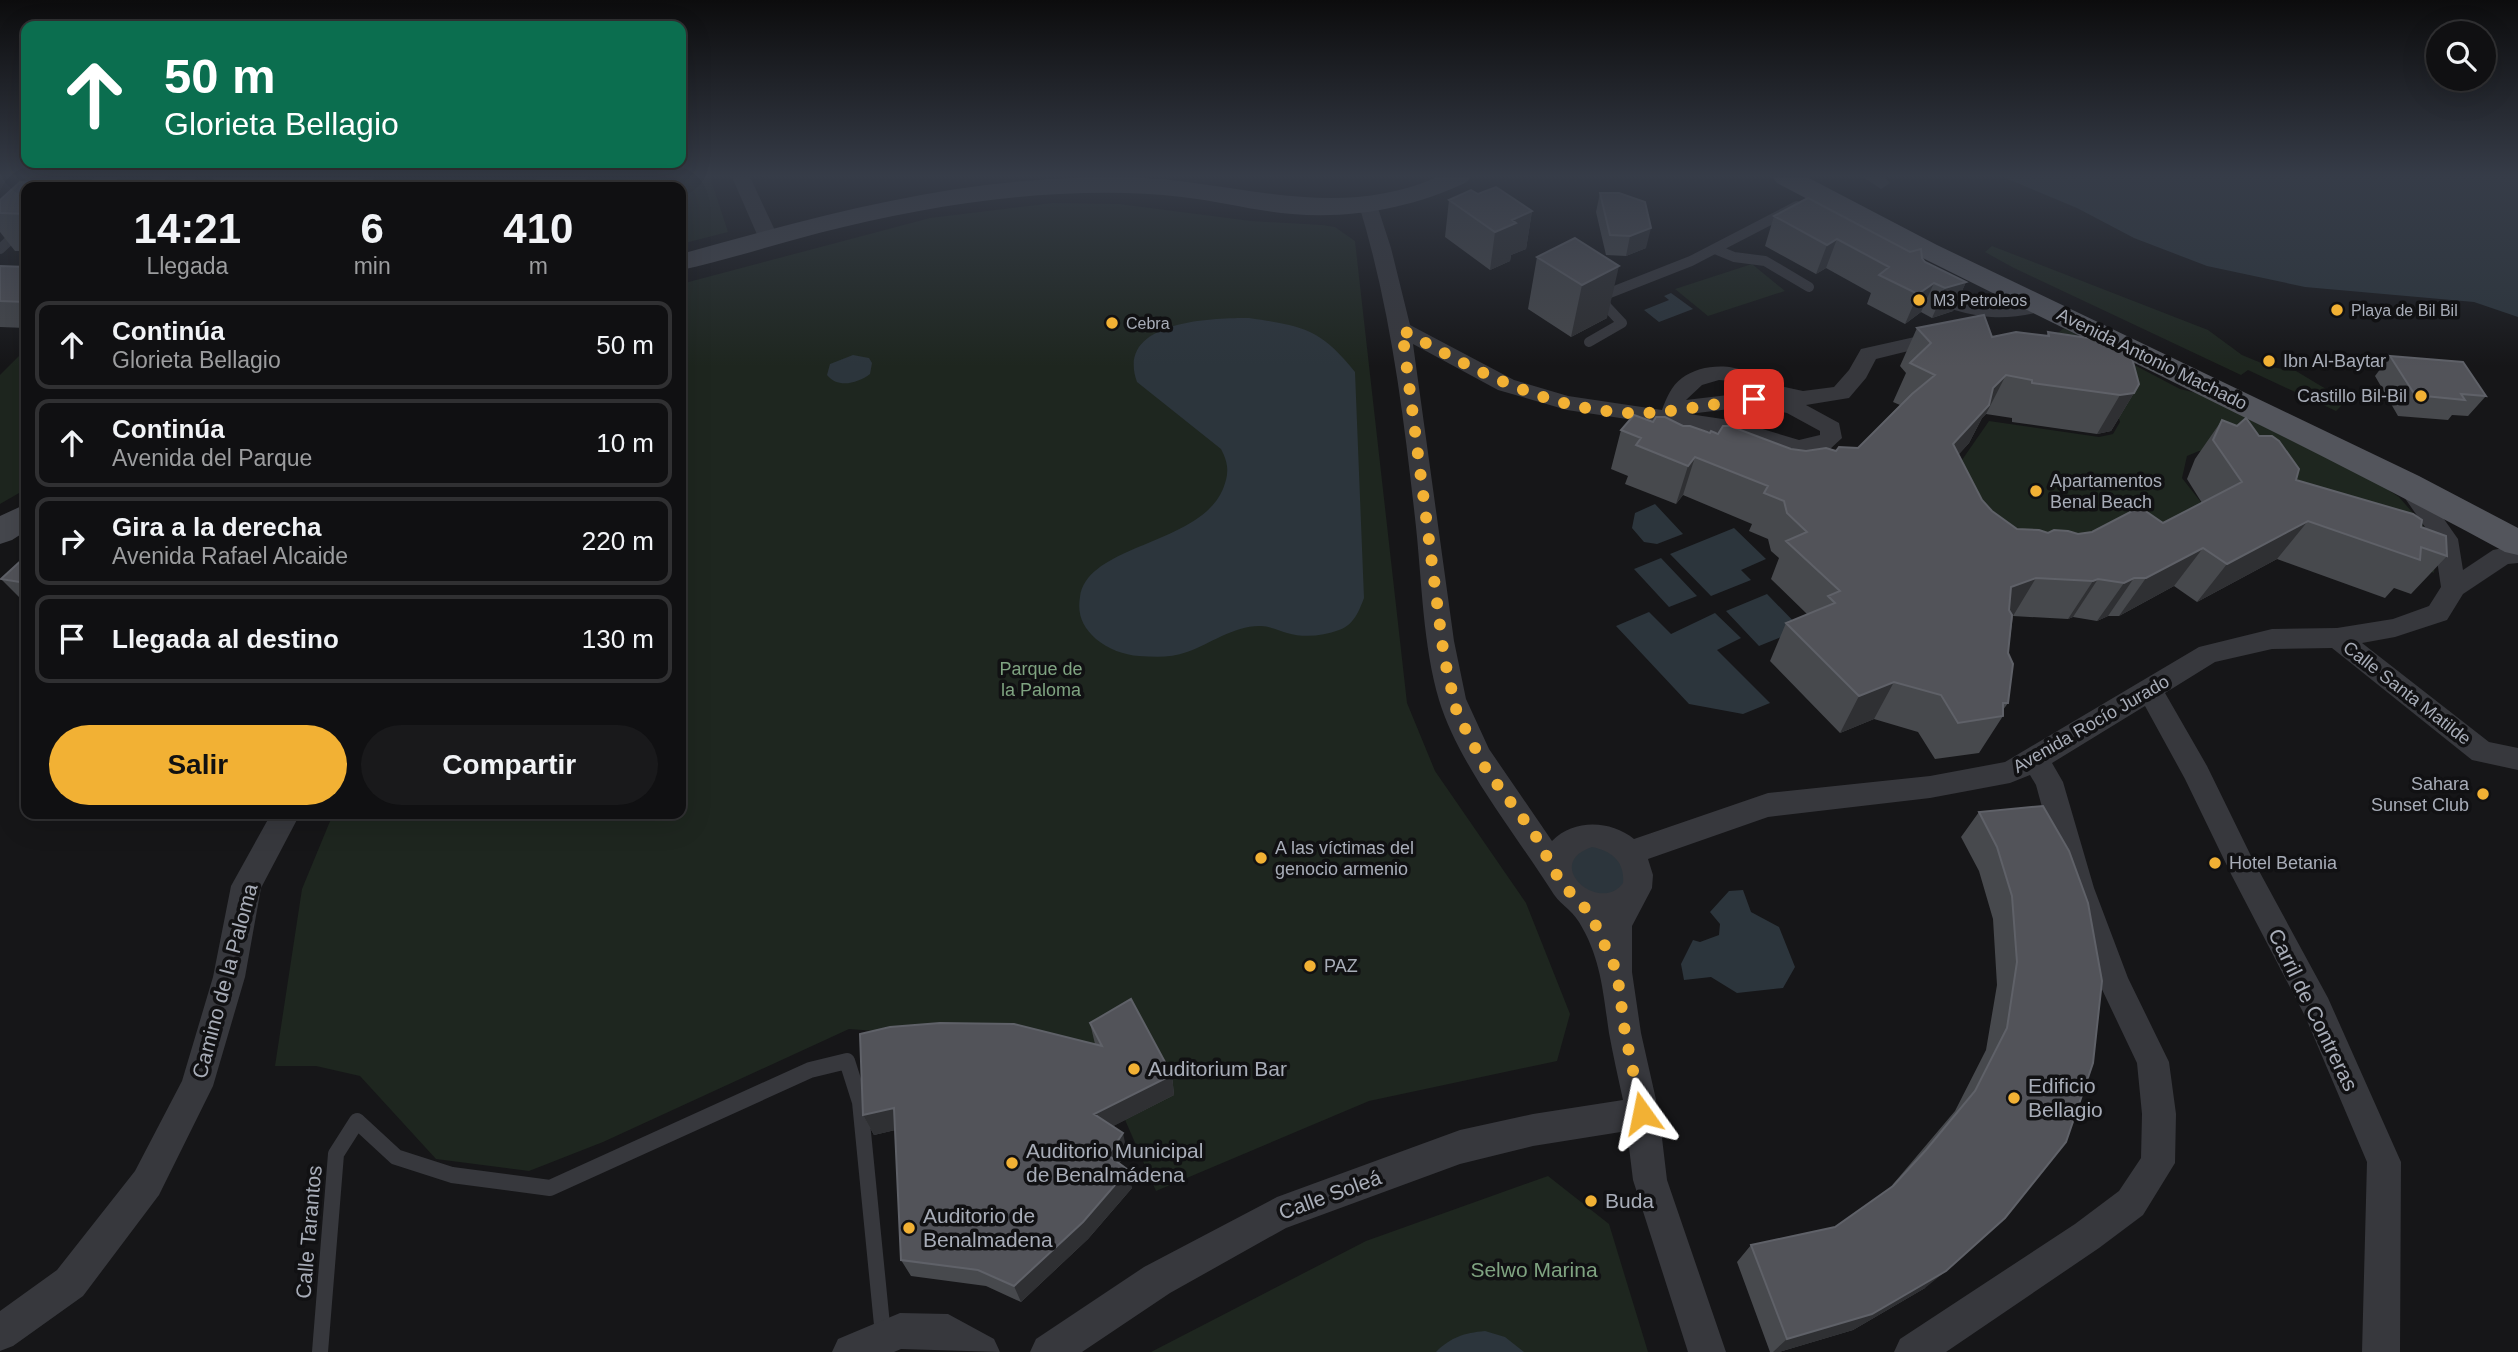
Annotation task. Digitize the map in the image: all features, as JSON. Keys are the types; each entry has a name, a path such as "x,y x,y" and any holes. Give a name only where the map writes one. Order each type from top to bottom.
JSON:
{"main road":[{"name":"Avenida Antonio Machado","path":"1894,240 2042,306 2407,484 2518,543"},
{"name":"Avenida Antonio Machado","path":"1933,240 2232,382 2518,525"}],"street":[{"path":"686,261 765,240"},
{"path":"1378,240 1402,330 1447,668 1457,713 1487,771 1534,833 1568,892 1590,913 1617,972"},
{"path":"1402,330 1506,385 1567,403 1736,428 1797,448 1821,445 1831,438 1831,428 1818,418 1755,394 1744,377 1726,373 1707,375 1693,380 1683,388 1675,404 1685,407"},
{"path":"1632,413 1685,407 1755,394 1803,398 1841,393 1858,373 1868,354 1961,333"},
{"path":"2407,484 2446,538 2454,588"},
{"path":"0,532 21,518"},
{"name":"Avenida Rocío Jurado","path":"1630,853 1768,805 1930,787 2010,772 2035,760 2208,654 2272,639 2337,638 2395,628 2438,613 2454,588 2502,556 2518,554"},
{"name":"Calle Santa Matilde","path":"2337,638 2482,752 2518,759"},
{"name":"Carril de Contreras","path":"2150,691 2197,775 2242,867 2317,1008 2384,1163 2381,1352"},
{"path":"1913,1352 2087,1236 2131,1203 2158,1163 2159,1114 2153,1062 2114,981 2079,888 2049,782 2035,760"},
{"path":"1513,807 1567,843"},
{"name":"Camino de la Paloma","path":"0,1334 70,1283 147,1182 197,1086 229,977 246,886 283,819"},
{"path":"1556,872 1556,861 1567,843 1592,835 1606,838 1630,853 1637,864 1640,876 1637,888 1617,925 1617,972 1625,1033 1642,1113 1650,1180 1707,1352"},
{"path":"1578,900 1607,907 1620,904 1637,888"},
{"name":"Calle Soleá","path":"1049,1352 1157,1280 1277,1214 1460,1147 1533,1130 1642,1113"},
{"path":"867,1345 900,1331 948,1332 981,1352"}],"lane":[{"path":"1589,342 1622,323 1602,296 1691,261 1731,240"},
{"path":"1715,249 1734,257 1765,261 1809,286"},
{"path":"1930,295 1969,312 1983,314 2009,315 2042,306"},
{"name":"Calle Tarantos","path":"320,1352 336,1154 357,1121 396,1157 452,1175 550,1188 810,1070 847,1061 860,1102 867,1345"}],"green space":[{"name":"Parque de la Paloma","path":"847,240 1355,241 1407,703 1435,771 1526,903 1570,1014 1557,1061 1369,1101 1156,1191 1096,1053 1036,1043 849,1029 603,1142 529,1171 436,1159 360,1076 316,1066 275,1066 302,889 331,819 686,819 686,283"},
{"path":"1992,246 2208,330 2242,355 2271,367 2296,371 2346,401 2336,411 2248,370 2241,375 2012,267 1985,252"},
{"path":"1752,264 1785,291 1708,316 1675,289"},
{"path":"2064,328 2180,389 2205,395 2369,477 2399,497 2420,521 2437,548 2434,573 2420,568 2217,452 2199,451 2187,456 2182,478 2204,506 2140,543 2049,556 1946,483 1989,421 2099,437 2113,434 2120,422 2112,396 2053,337"},
{"path":"19,356 21,492 0,504 0,375"},
{"name":"Selwo Marina","path":"1548,1176 1609,1224 1648,1352 1151,1352 1366,1241"}],"shaded area":[{"path":"2139,240 2518,240 2518,317 2474,302 2305,287 2207,266"},
{"path":"1671,293 1693,309 1659,322 1644,310 1669,300 1664,296"},
{"path":"1249,318 1297,327 1309,332 1331,346 1355,372 1364,598 1349,625 1327,634 1300,635 1261,626 1232,632 1196,649 1175,655 1139,656 1116,651 1096,639 1082,620 1080,597 1087,579 1122,554 1169,534 1211,508 1223,489 1227,474 1226,459 1221,449 1137,382 1134,362 1140,346 1152,335 1170,327 1212,319"},
{"path":"853,355 869,358 872,363 870,374 848,383 837,382 827,375 830,364"},
{"path":"1655,504 1683,534 1657,544 1644,542 1632,528 1635,513"},
{"path":"1734,528 1766,559 1741,570 1751,580 1711,596 1670,554"},
{"path":"1661,558 1697,596 1669,607 1634,569"},
{"path":"1767,594 1801,629 1759,646 1726,611"},
{"path":"1649,612 1671,634 1715,613 1741,638 1717,650 1770,703 1743,714 1689,704 1616,626"},
{"path":"1580,843 1619,851 1628,886 1600,898 1570,881 1567,855"},
{"path":"1743,890 1751,912 1779,927 1795,967 1783,988 1737,993 1711,977 1684,980 1681,964 1693,940 1700,942 1719,935 1720,924 1710,912 1729,891"},
{"path":"1485,1331 1505,1337 1524,1352 1436,1352 1458,1337"}],"building":[{"path":"1571,240 1578,240 1619,266 1582,285 1537,257"},
{"path":"1818,240 1835,240 1827,245"},
{"path":"1839,240 1888,240 1910,252 1921,249 1925,262 1966,282 1945,288 1934,283 1918,294 1879,275 1889,267"},
{"path":"0,266 21,267 21,302 0,301"},
{"path":"1984,315 1992,337 2016,332 2049,336 2048,332 2114,342 2132,358 2139,384 2134,393 2120,395 2032,383 2032,380 2006,375 1993,388 1989,405 1953,444 1982,500 2017,529 2048,533 2054,530 2078,534 2092,532 2136,509 2144,510 2163,523 2242,482 2213,440 2222,420 2237,426 2246,418 2259,436 2272,436 2279,441 2299,469 2296,480 2413,514 2422,520 2421,527 2446,536 2447,556 2421,547 2420,560 2308,521 2227,564 2203,548 2146,578 2134,578 2124,583 2098,579 2036,578 2011,587 2009,610 2012,615 2008,653 2013,664 2008,703 2003,703 2003,716 1958,723 1941,695 1894,682 1859,696 1786,623 1835,603 1828,596 1840,591 1786,541 1807,532 1787,513 1784,501 1764,493 1768,486 1695,457 1688,466 1636,445 1641,438 1621,430 1634,415 1653,422 1656,417 1665,417 1683,426 1710,433 1711,431 1718,434 1723,426 1730,426 1791,449 1806,451 1826,448 1836,451 1839,447 1858,448 1935,375 1910,363 1931,343 1917,328"},
{"path":"2390,356 2463,362 2486,396 2461,394 2465,400 2415,395"},
{"path":"21,561 21,582 1,579"},
{"name":"Edificio Bellagio","path":"2043,806 2069,851 2088,903 2102,981 2093,1063 2066,1142 2005,1218 1946,1271 1872,1314 1787,1339 1751,1245 1835,1227 1893,1186 1975,1091 2007,1028 2017,962 2012,896 1997,847 1979,812"},
{"name":"Auditorio Municipal de Benalmádena","path":"1131,999 1172,1075 1094,1114 1123,1133 1108,1155 1128,1170 1083,1222 1014,1286 978,1270 901,1260 894,1108 863,1115 860,1034 890,1027 940,1023 1014,1024 1102,1046 1090,1023"}],"place":[{"name":"M3 Petroleos","path":"1919,300"},
{"name":"Playa de Bil Bil","path":"2337,310"},
{"name":"Cebra","path":"1112,323"},
{"name":"Ibn Al-Baytar","path":"2269,361"},
{"name":"Castillo Bil-Bil","path":"2421,396"},
{"name":"Apartamentos Benal Beach","path":"2036,491"},
{"name":"Sahara Sunset Club","path":"2483,794"},
{"name":"A las víctimas del genocio armenio","path":"1261,858"},
{"name":"Hotel Betania","path":"2215,863"},
{"name":"PAZ","path":"1310,966"},
{"name":"Auditorium Bar","path":"1134,1069"},
{"name":"Edificio Bellagio","path":"2014,1098"},
{"name":"Auditorio Municipal de Benalmádena","path":"1012,1163"},
{"name":"Buda","path":"1591,1201"},
{"name":"Auditorio de Benalmadena","path":"909,1228"}],"route":[{"path":"1642,1113 1625,1033 1617,972 1590,913 1561,883 1534,833 1487,771 1457,713 1444,657 1402,330 1506,385 1567,403 1632,413 1754,399"}]}
